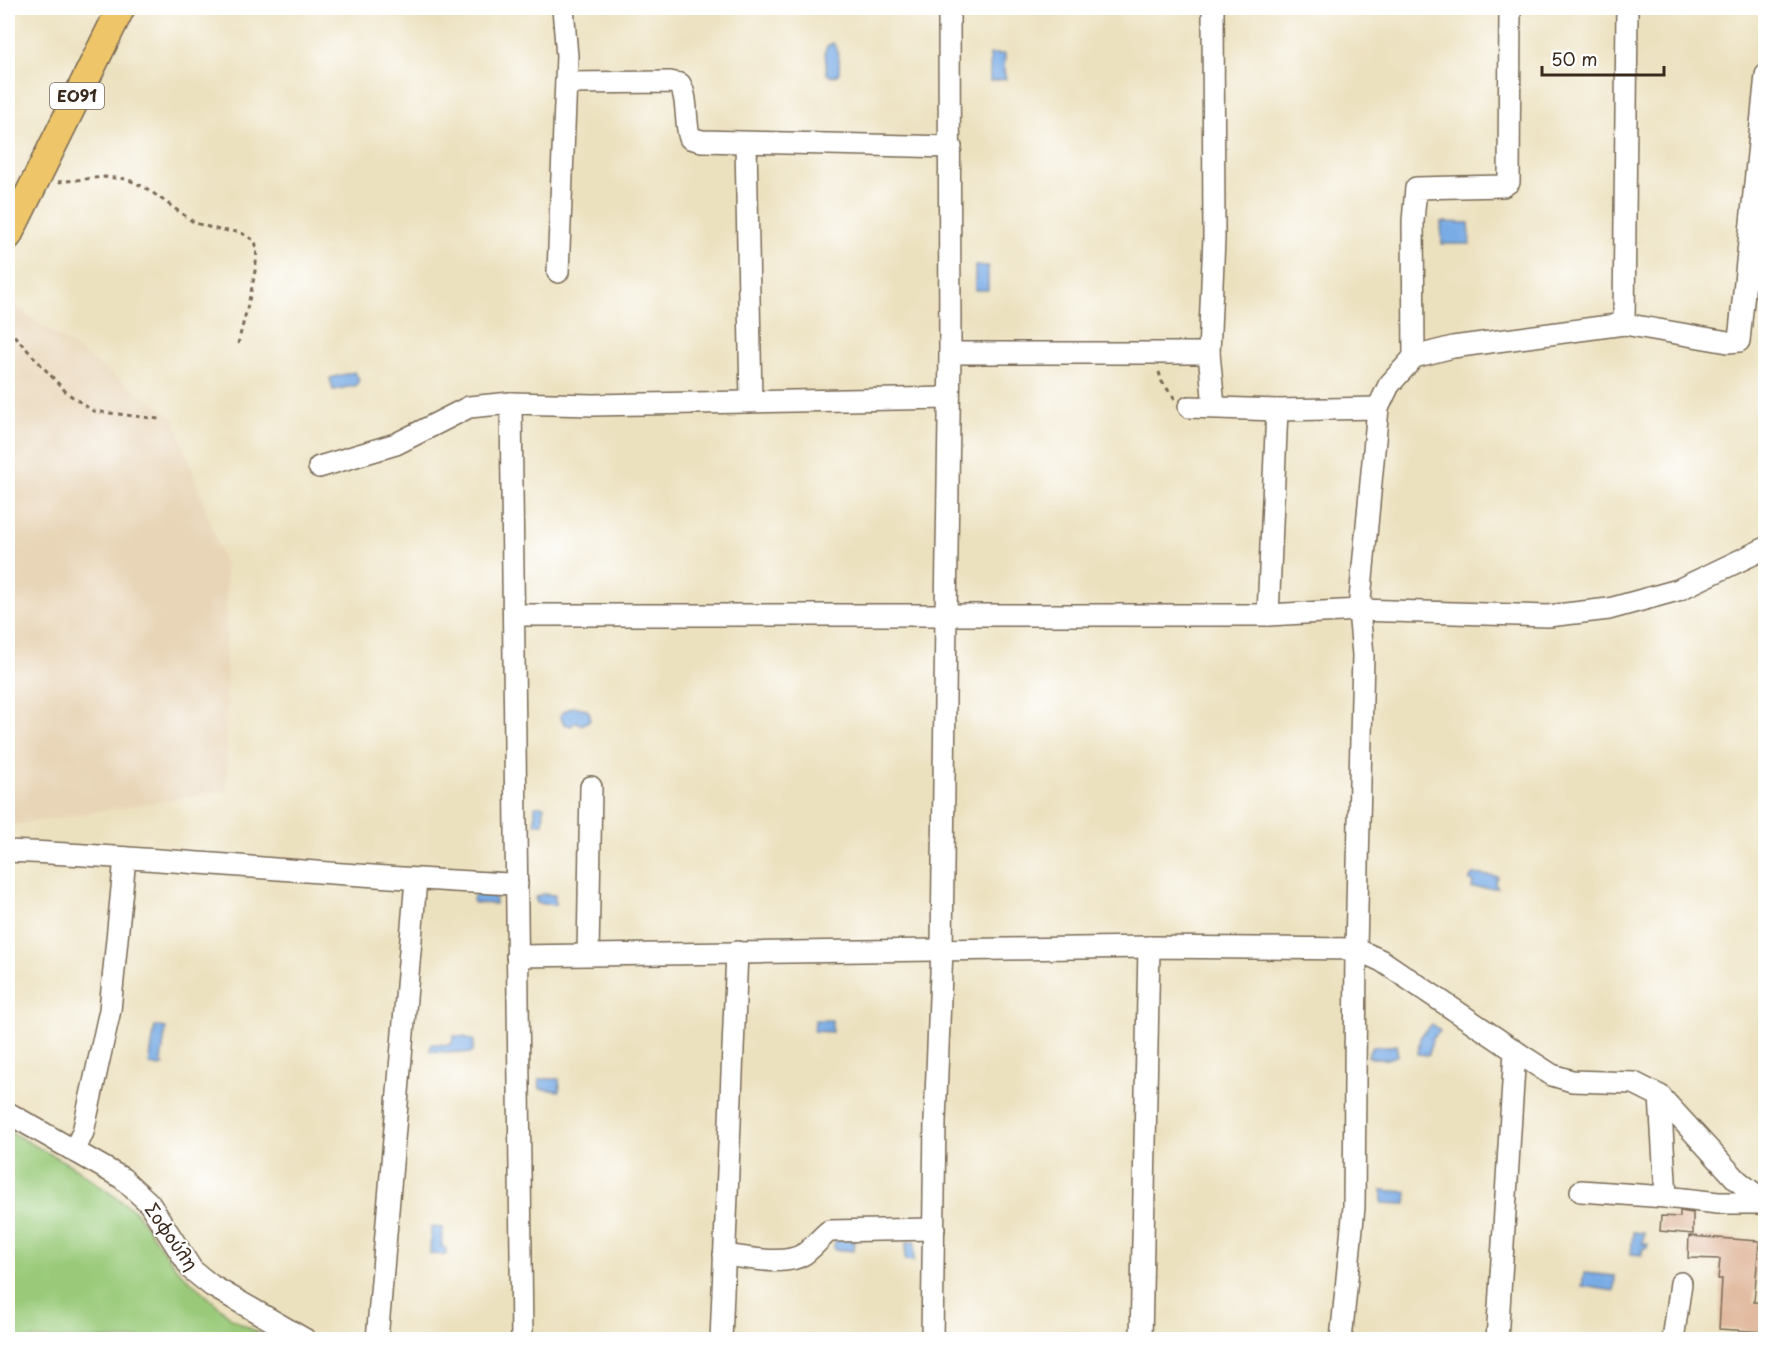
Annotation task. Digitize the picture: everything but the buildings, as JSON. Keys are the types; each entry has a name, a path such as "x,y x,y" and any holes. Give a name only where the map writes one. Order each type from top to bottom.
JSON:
{"main road":[{"name":"ΕΟ91","path":"8,236 121,8"}],"street":[{"path":"558,272 567,56 563,8"},
{"path":"932,1340 935,1121 942,949 950,353 950,8"},
{"path":"1213,8 1214,238 1209,353 1214,407"},
{"path":"1414,357 1413,221 1416,188 1503,186 1509,182 1510,8"},
{"path":"1624,324 1627,8"},
{"path":"1341,1340 1354,1207 1356,949 1363,655 1359,610 1378,408 1389,385 1414,357 1453,347 1624,324 1728,342 1739,341 1766,75"},
{"path":"566,83 670,82 680,84 684,91 686,127 690,138 702,141 951,147"},
{"path":"747,143 751,401"},
{"path":"950,353 1209,353"},
{"path":"319,467 396,444 470,408 511,403 593,405 949,398"},
{"path":"511,403 522,1340"},
{"path":"1189,407 1277,410 1378,408"},
{"path":"1268,615 1277,410"},
{"path":"514,615 1268,615 1359,610 1548,616 1609,609 1678,590 1766,548"},
{"path":"588,954 591,787"},
{"path":"8,851 416,880 517,884"},
{"path":"74,1151 83,1132 110,1010 125,858"},
{"path":"377,1340 416,880"},
{"path":"1141,1340 1149,947"},
{"path":"518,956 1149,947 1356,949 1382,961 1552,1076 1572,1081 1634,1083 1660,1096 1738,1181 1766,1203"},
{"path":"721,1340 737,952"},
{"path":"1497,1340 1515,1051"},
{"path":"1660,1096 1666,1197"},
{"name":"Σοφούλη","path":"8,1113 122,1178 149,1203 192,1270 212,1286 306,1340"},
{"path":"1581,1191 1718,1203 1766,1203"},
{"path":"724,1255 782,1261 795,1259 807,1253 829,1231 934,1229"},
{"path":"1673,1340 1681,1283"}],"path":[{"path":"32,184 104,177 128,179 146,188 195,223 219,230 240,232 255,241 257,248 253,280 238,344"},
{"path":"8,329 67,393 93,411 159,419"},
{"path":"1154,353 1162,382 1172,398 1189,407"}],"shaded area":[{"path":"8,301 174,418 226,568 227,791 8,826"}],"green space":[{"path":"8,1131 72,1166 135,1211 176,1268 231,1318 269,1339 8,1339"}],"water":[{"path":"833,43 838,54 839,68 838,75 832,77 827,74 825,51 827,46"},
{"path":"990,54 1005,54 1006,79 990,81"},
{"path":"1441,222 1469,223 1470,244 1442,244"},
{"path":"975,266 988,266 988,290 975,290"},
{"path":"354,372 359,379 357,385 333,390 330,378"},
{"path":"572,707 588,711 590,720 582,725 576,722 571,726 564,724 560,716"},
{"path":"535,806 544,806 543,823 535,824"},
{"path":"1474,874 1498,877 1495,884 1498,888 1472,888 1473,882 1470,878"},
{"path":"475,894 495,897 495,904 474,903"},
{"path":"542,894 555,895 555,905 537,903 535,898"},
{"path":"815,1020 832,1020 832,1032 814,1031"},
{"path":"1432,1024 1440,1031 1432,1039 1429,1055 1418,1054 1420,1037"},
{"path":"155,1026 166,1028 161,1061 164,1065 160,1067 149,1065"},
{"path":"454,1036 474,1041 473,1051 470,1053 430,1051 431,1044 451,1045"},
{"path":"1396,1045 1398,1055 1394,1057 1379,1059 1368,1056 1373,1047"},
{"path":"539,1079 559,1079 560,1091 540,1089"},
{"path":"1382,1190 1407,1192 1406,1204 1382,1203"},
{"path":"431,1227 443,1228 442,1247 446,1248 446,1255 430,1254"},
{"path":"1633,1232 1644,1233 1643,1244 1648,1244 1647,1248 1642,1249 1642,1255 1631,1254"},
{"path":"835,1239 855,1241 854,1251 834,1249"},
{"path":"906,1242 915,1242 914,1261 905,1260"},
{"path":"1584,1273 1615,1276 1614,1291 1582,1286"}]}
